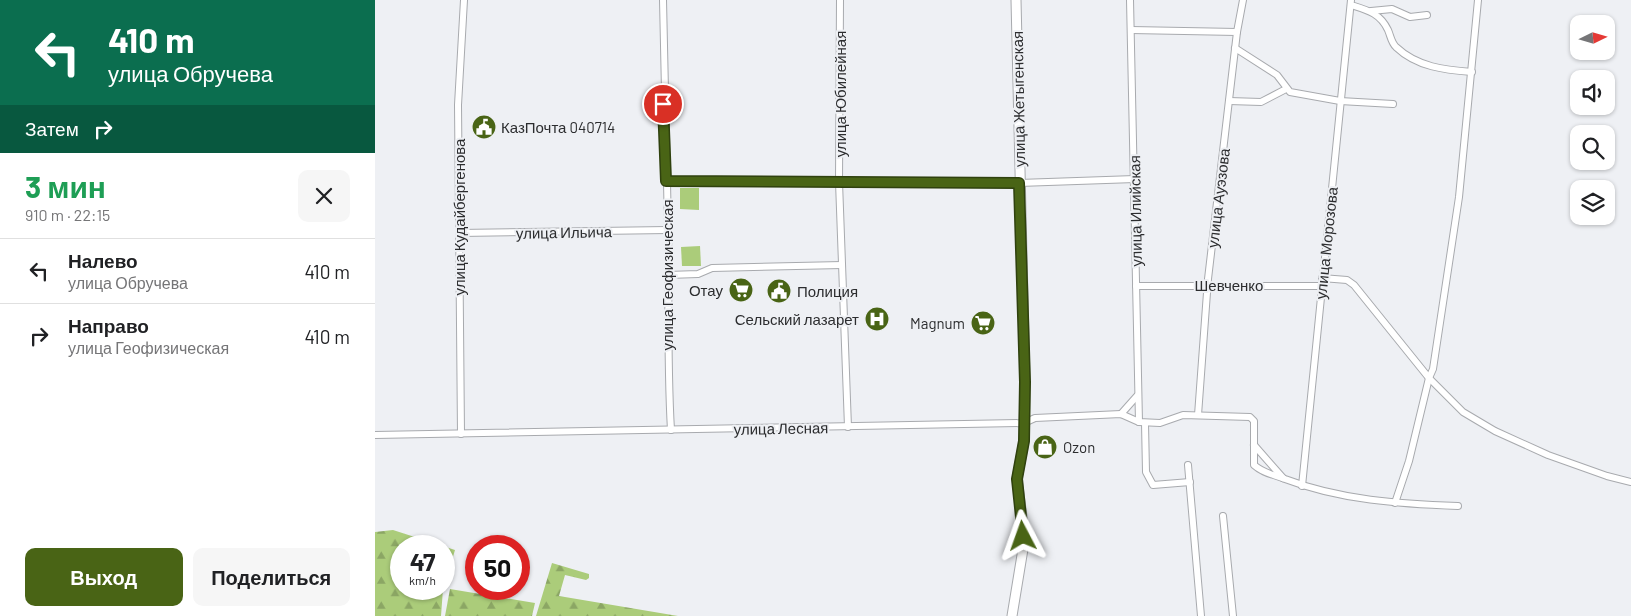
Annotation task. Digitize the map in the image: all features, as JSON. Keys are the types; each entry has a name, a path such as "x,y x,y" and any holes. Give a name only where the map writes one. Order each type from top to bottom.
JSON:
{"main road":[{"name":"улица Жетыгенская","path":"1012,616 1023,549 1023,524 1017,479 1024,441 1025,382 1016,0"}],"street":[{"name":"улица Кудайбергенова","path":"461,434 458,105 464,0"},
{"name":"улица Геофизическая","path":"663,0 668,230 668,380 671,430"},
{"name":"улица Юбилейная","path":"840,0 839,182 848,427"},
{"name":"улица Илийская","path":"1131,0 1137,396 1142,422 1146,472 1153,485 1190,482"},
{"name":"улица Ауэзова","path":"1198,415 1207,285 1237,32 1243,0"},
{"path":"1395,503 1409,461 1429,378 1433,370 1455,228 1473,72 1478,0"},
{"path":"1351,3 1371,11 1384,23 1390,40 1417,63 1473,72"},
{"name":"улица Морозова","path":"1302,486 1351,3"},
{"path":"1371,11 1392,9 1410,17 1427,15"},
{"path":"1131,30 1237,32"},
{"path":"1235,48 1277,75 1290,92 1341,101 1393,104"},
{"path":"1229,101 1261,102 1286,89"},
{"path":"666,181 1019,183 1135,179"},
{"name":"улица Ильича","path":"459,233 668,230"},
{"path":"668,275 698,274 712,268 842,264"},
{"path":"1322,278 1341,278 1355,285 1429,378 1463,412 1495,431 1548,454 1607,476 1631,482"},
{"name":"Шевченко","path":"1136,286 1321,286"},
{"path":"1121,414 1137,396"},
{"name":"улица Лесная","path":"375,435 1024,423 1035,418 1121,414 1142,422"},
{"path":"1142,422 1162,423 1183,415 1251,417 1254,421 1254,465 1266,474 1283,478 1302,486 1395,503 1458,506"},
{"path":"1253,444 1283,478"},
{"path":"1189,465 1201,616"},
{"path":"1223,516 1233,616"}],"green space":[{"path":"680,188 699,188 699,210 680,209"},
{"path":"700,246 701,266 682,266 681,247"},
{"path":"393,530 409,535 390,535 390,600 442,600 441,616 375,616 375,532"},
{"path":"552,563 589,574 589,578 586,580 565,575 559,596 678,616 536,616"},
{"path":"455,590 465,591 465,600 517,600 535,603 532,616 445,616 448,600 455,600"}],"place":[{"name":"КазПочта 040714","path":"484,127"},
{"name":"Отау","path":"741,290"},
{"name":"Полиция","path":"779,291"},
{"name":"Сельский лазарет","path":"877,319"},
{"name":"Magnum","path":"983,323"},
{"name":"Ozon","path":"1045,447"}],"route":[{"path":"663,104 666,181 1019,183 1025,382 1024,441 1017,479 1017,492 1021,506 1023,536"}]}
